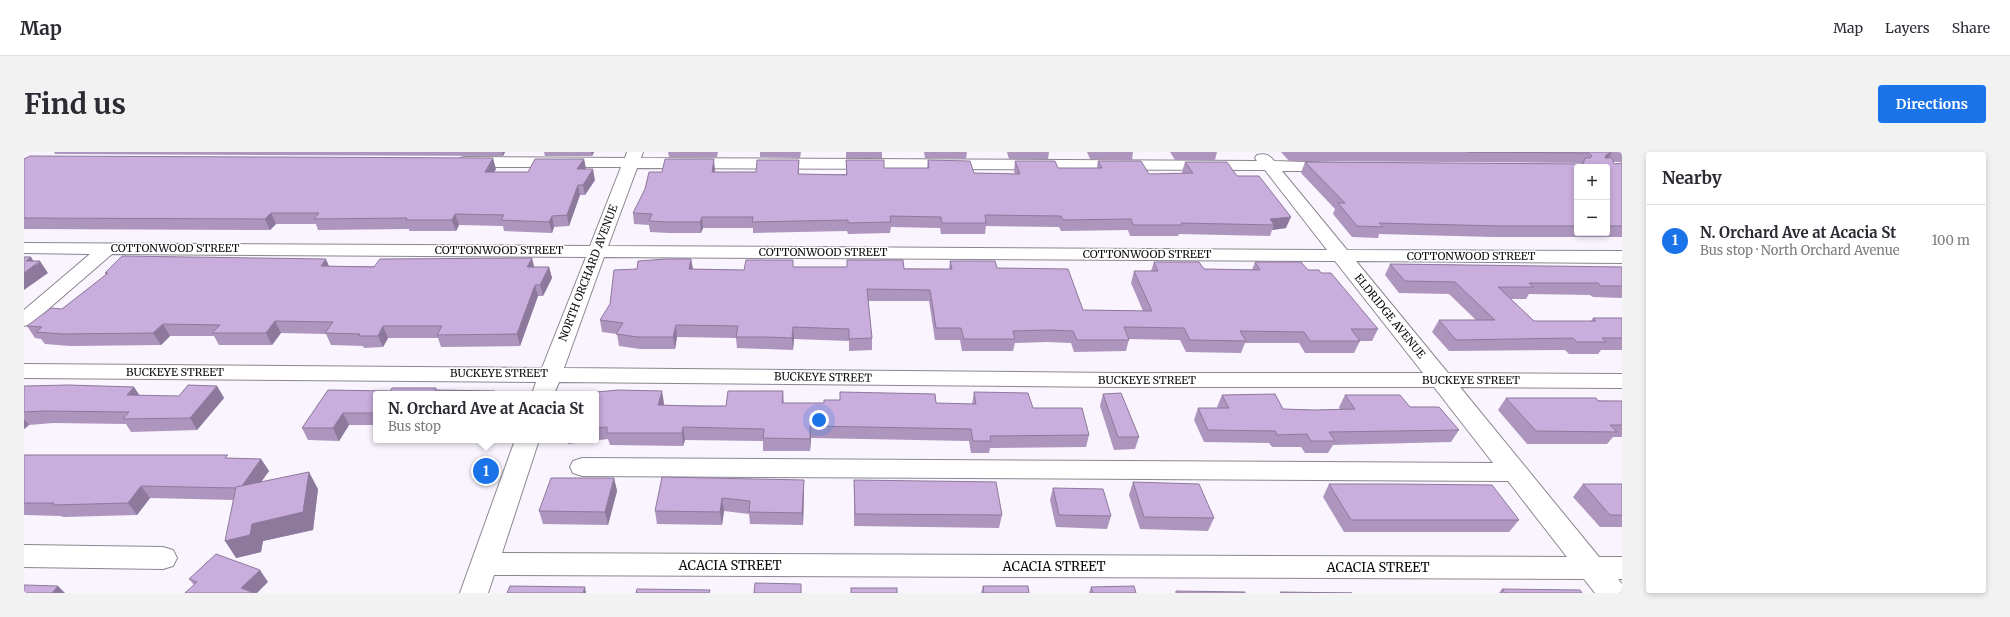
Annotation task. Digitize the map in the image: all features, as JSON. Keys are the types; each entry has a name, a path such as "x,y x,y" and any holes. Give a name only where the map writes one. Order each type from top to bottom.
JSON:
{"street":[{"path":"446,162 632,157 1264,159 1349,166"},
{"name":"NORTH ORCHARD AVENUE","path":"544,391 632,157"},
{"name":"ELDRIDGE AVENUE","path":"1264,159 1612,593"},
{"name":"COTTONWOOD STREET","path":"24,248 1622,257"},
{"path":"24,320 108,248"},
{"name":"BUCKEYE STREET","path":"24,371 550,374 1120,380 1440,379 1622,381"},
{"path":"474,593 486,564 526,443"},
{"path":"582,467 1515,472"},
{"path":"24,556 163,558"},
{"name":"ACACIA STREET","path":"486,564 1622,568"}],"building":[{"path":"1467,152 1612,152 1606,155 1605,158 1612,158 1614,164 1622,163 1622,226 1610,226 1610,164 1583,164 1585,158 1590,158 1592,156 1589,153"},
{"path":"30,156 493,158 485,172 528,172 535,159 584,159 577,169 593,169 583,185 578,185 567,215 552,216 549,222 501,220 504,215 455,214 452,220 406,220 407,218 314,219 319,213 271,213 265,219 24,218 24,159"},
{"path":"665,159 714,159 712,172 756,172 757,160 799,160 798,174 847,175 846,160 884,160 884,168 929,168 928,160 970,161 974,173 1020,174 1015,161 1055,161 1058,168 1102,168 1098,161 1141,161 1149,174 1193,173 1185,162 1227,162 1237,176 1259,176 1291,217 1270,219 1274,225 1181,223 1182,225 1133,225 1131,219 1063,220 1061,216 985,215 986,223 942,223 941,217 890,216 891,222 848,223 848,220 752,222 753,217 702,217 700,222 649,221 652,214 633,213 645,189 649,172 662,172"},
{"path":"1305,162 1583,164 1574,164 1574,226 1379,223 1383,227 1357,226 1338,203 1345,203"},
{"path":"122,256 326,259 321,266 374,267 380,259 532,258 527,267 549,267 540,285 535,285 517,334 437,335 442,326 383,326 378,336 359,336 360,334 325,333 333,322 275,321 266,333 212,333 220,325 163,324 153,333 62,334 36,332 42,327 27,326 51,308 62,309 108,273 105,273"},
{"path":"24,257 31,257 26,261 40,261 24,273"},
{"path":"691,259 689,269 744,270 746,260 793,260 793,267 847,267 847,260 903,260 904,269 952,269 950,261 995,261 997,268 1068,269 1083,310 1152,311 1134,271 1158,271 1154,262 1199,262 1204,269 1260,270 1255,262 1301,262 1308,270 1319,270 1321,273 1331,273 1378,329 1351,329 1360,341 1310,341 1304,332 1240,331 1246,341 1190,340 1184,328 1124,327 1129,340 1077,340 1073,331 1049,330 1013,331 1015,339 964,339 961,328 936,328 930,290 867,289 872,338 849,339 849,329 793,327 792,338 736,337 738,326 676,325 673,337 638,337 616,334 623,323 600,320 610,304 614,270 637,269 638,261"},
{"path":"1390,264 1622,267 1622,286 1601,286 1598,283 1529,283 1534,287 1498,287 1534,321 1596,321 1593,318 1622,318 1622,338 1602,338 1606,342 1577,342 1573,338 1456,340 1439,320 1495,320 1455,282 1405,281"},
{"path":"68,385 134,387 127,395 179,396 188,385 217,386 190,418 123,419 129,412 24,412 24,386"},
{"path":"392,388 436,388 435,390 495,391 390,391"},
{"path":"328,390 390,391 373,391 373,413 343,413 333,428 302,428"},
{"path":"618,390 662,391 658,405 697,406 726,406 728,391 783,391 782,403 824,403 824,400 840,400 840,392 935,394 936,403 976,404 974,392 1028,393 1033,408 1082,408 1089,435 990,436 991,441 973,441 971,429 810,426 810,439 763,438 764,429 683,427 682,433 607,433 607,427 599,428 599,392"},
{"path":"1121,393 1139,437 1118,437 1103,394"},
{"path":"1275,394 1283,409 1314,410 1355,409 1345,395 1400,395 1410,407 1439,407 1459,430 1329,432 1335,441 1311,441 1307,434 1277,435 1275,431 1208,430 1198,408 1229,408 1222,395"},
{"path":"1506,398 1596,398 1598,401 1622,401 1622,425 1610,425 1617,432 1536,431"},
{"path":"24,455 228,455 225,458 261,459 242,486 236,488 141,486 128,503 53,505 54,503 24,503"},
{"path":"309,472 303,512 252,524 250,535 225,541 236,487"},
{"path":"662,477 804,480 802,513 749,512 750,501 722,498 720,512 655,511"},
{"path":"551,478 614,478 605,512 539,511"},
{"path":"854,480 996,482 1002,515 855,514"},
{"path":"1133,482 1199,484 1214,518 1144,517"},
{"path":"1329,484 1492,485 1519,520 1351,520"},
{"path":"1583,484 1622,484 1622,515 1610,515"},
{"path":"1053,488 1103,489 1111,516 1059,515"},
{"path":"216,554 260,570 241,588 252,592 251,593 185,593 197,582 189,579"},
{"path":"755,583 801,584 801,593 754,593"},
{"path":"24,585 58,586 52,593 24,593"},
{"path":"510,586 585,587 583,593 507,593"},
{"path":"983,586 1028,586 1029,593 984,593"},
{"path":"1134,586 1136,593 1093,593 1091,587"},
{"path":"851,588 897,588 897,593 851,593"},
{"path":"637,589 710,590 709,593 636,593"},
{"path":"1502,589 1580,590 1582,593 1505,593"},
{"path":"1176,591 1245,592 1245,593 1176,593"},
{"path":"1280,592 1352,593 1281,593"}],"place":[{"name":"N. Orchard Ave at Acacia St","path":"486,471"}]}
